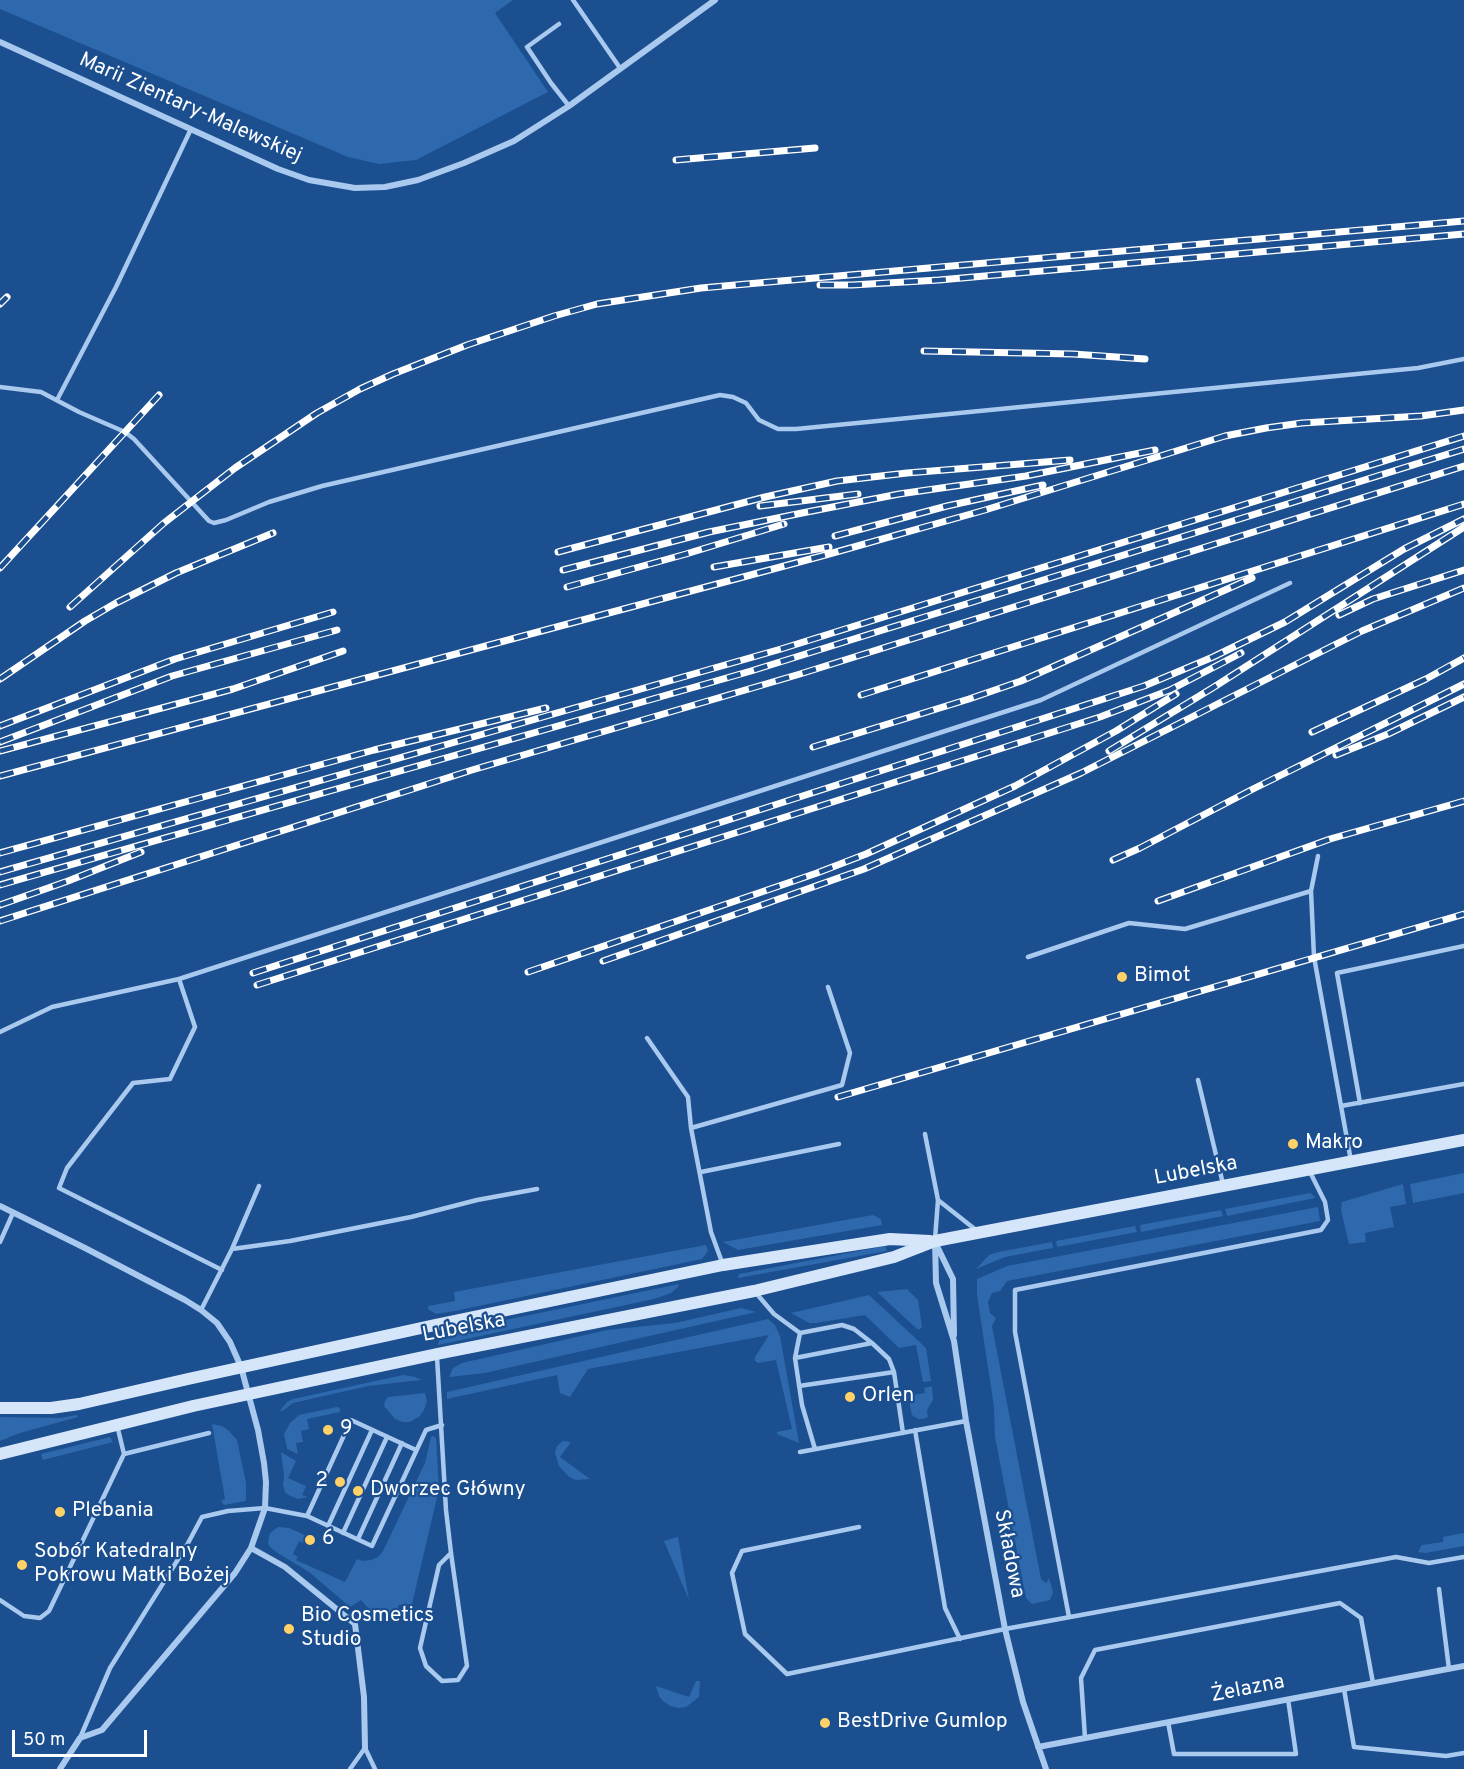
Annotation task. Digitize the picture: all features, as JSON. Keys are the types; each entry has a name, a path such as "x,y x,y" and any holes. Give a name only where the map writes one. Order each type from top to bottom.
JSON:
{"street":[{"name":"Marii Zientary-Malewskiej","path":"0,42 278,169 309,180 355,188 385,187 418,180 514,141 569,106 715,0"},
{"name":"Lubelska","path":"0,1454 248,1394 754,1291 894,1257 935,1241 1464,1140"},
{"path":"0,1206 201,1310 217,1323 226,1335 241,1367 258,1430 264,1463 265,1508 251,1548 236,1573 102,1730 80,1738 60,1769"},
{"name":"Lubelska","path":"0,1408 51,1408 79,1404 435,1324 723,1265 890,1239 935,1241"},
{"name":"Składowa","path":"935,1241 936,1283 954,1341"},
{"name":"Składowa","path":"935,1241 953,1279 954,1341 966,1421 1005,1629 1023,1702 1046,1769"},
{"path":"251,1548 285,1567 355,1624 363,1697 364,1748"},
{"name":"Żelazna","path":"1038,1747 1464,1666"}],"lane":[{"path":"573,0 620,69"},
{"path":"559,24 527,47 569,106"},
{"path":"57,400 116,287 191,129"},
{"path":"0,387 41,392 125,432 209,521 214,523 269,502 322,486 720,395 733,397 746,403 759,420 777,429 796,429 1418,369 1464,359"},
{"path":"0,1032 52,1006 179,979 1041,700 1290,583"},
{"path":"1318,856 1311,891 1314,957 1351,1162"},
{"path":"1028,957 1129,923 1185,929 1311,891"},
{"path":"1360,1103 1336,973 1464,946"},
{"path":"179,979 195,1027 170,1079 133,1083 67,1168 59,1188 222,1270"},
{"path":"691,1128 842,1085 850,1053 828,987"},
{"path":"647,1038 688,1097 691,1128 711,1232 723,1265"},
{"path":"1198,1080 1223,1186"},
{"path":"1341,1106 1464,1084"},
{"path":"925,1134 938,1200 935,1241"},
{"path":"701,1172 838,1144"},
{"path":"1069,1617 1015,1332 1015,1290 1321,1230 1328,1220 1325,1202 1310,1170"},
{"path":"201,1310 232,1249 259,1186"},
{"path":"232,1249 290,1241 400,1220 477,1200 537,1189"},
{"path":"938,1200 979,1233"},
{"path":"0,1242 13,1213"},
{"path":"754,1291 774,1314 800,1333 842,1324 854,1329 889,1359 894,1371 903,1433"},
{"path":"800,1333 795,1358 802,1405 815,1449"},
{"path":"795,1358 872,1343"},
{"path":"437,1354 446,1510 467,1666 458,1680 441,1681 426,1666 420,1648 439,1565 451,1553"},
{"path":"799,1386 894,1371"},
{"path":"307,1516 351,1420 416,1450"},
{"path":"800,1452 966,1421"},
{"path":"0,1600 24,1616 40,1618 49,1611 124,1454 117,1425"},
{"path":"80,1738 110,1668 202,1517 228,1511 265,1508 307,1516 372,1546 426,1430 441,1425"},
{"path":"328,1526 372,1430"},
{"path":"915,1430 945,1608 960,1639"},
{"path":"124,1454 208,1433"},
{"path":"343,1533 387,1437"},
{"path":"358,1539 402,1443"},
{"path":"859,1527 742,1551 732,1573 745,1634 787,1674 1005,1629 1396,1557 1429,1563 1464,1557"},
{"path":"1439,1589 1449,1668"},
{"path":"1085,1738 1081,1677 1095,1650 1340,1603 1361,1618 1373,1683"},
{"path":"1344,1689 1354,1747 1446,1756 1464,1753"},
{"path":"1168,1722 1174,1754 1296,1754 1288,1699"},
{"path":"350,1769 364,1748 375,1769"}],"shaded area":[{"path":"0,0 513,0 495,13 548,92 416,160 379,164 348,157 0,9"},
{"path":"1464,1173 1464,1193 1413,1203 1410,1184"},
{"path":"1403,1184 1406,1204 1390,1207 1394,1227 1365,1233 1366,1242 1349,1244 1341,1210 1342,1202"},
{"path":"1310,1193 1315,1198 1227,1216 1225,1209"},
{"path":"1318,1207 1320,1221 1007,1281 1000,1291 992,1293 988,1302 990,1313 996,1318 992,1326 1041,1579 1046,1583 1049,1578 1053,1592 1050,1600 1032,1604 1026,1598 995,1437 994,1407 977,1295 977,1279 1007,1266"},
{"path":"1221,1210 1223,1216 1141,1232 1140,1225"},
{"path":"873,1215 881,1219 882,1225 738,1250 723,1242"},
{"path":"1135,1226 1137,1232 1057,1247 1056,1241"},
{"path":"1052,1242 1053,1248 1005,1257 976,1269 989,1255"},
{"path":"706,1245 708,1251 702,1259 455,1311 436,1314 428,1309 428,1306 455,1301 454,1292"},
{"path":"885,1246 887,1251 738,1278 739,1274"},
{"path":"679,1284 671,1293 654,1299 438,1345 439,1340 472,1327"},
{"path":"907,1289 918,1300 922,1327 920,1329 917,1329 877,1292"},
{"path":"869,1295 926,1348 931,1381 923,1382 916,1345 899,1348 865,1315 809,1323 791,1313"},
{"path":"741,1308 756,1312 485,1373 449,1377 453,1368 462,1363 607,1330 675,1323"},
{"path":"768,1319 775,1325 780,1336 799,1443 777,1434 777,1432 792,1429 776,1360 758,1363 755,1361 755,1357 769,1335 588,1369 570,1397 560,1393 557,1375 447,1399 447,1392"},
{"path":"403,1375 421,1380 368,1386 293,1403 279,1412 287,1402 293,1399"},
{"path":"932,1386 933,1400 927,1410 928,1417 918,1419 912,1415 908,1396 925,1393 924,1388"},
{"path":"425,1393 427,1401 424,1410 420,1416 410,1422 395,1419 384,1406 388,1397"},
{"path":"340,1408 340,1412 307,1419 309,1429 301,1431 303,1442 296,1443 298,1454 287,1449 284,1434 290,1423 299,1415"},
{"path":"77,1415 78,1417 0,1441 0,1417 60,1418"},
{"path":"212,1424 222,1426 237,1440 246,1483 246,1501 224,1505 221,1501 225,1499"},
{"path":"433,1436 436,1438 439,1489 412,1604 398,1605 398,1617 376,1617 361,1600 350,1607 309,1572 269,1546 270,1533 278,1527 289,1528 307,1536 304,1543 299,1541 293,1554 298,1557 296,1560 345,1582 357,1559 371,1560 383,1551 425,1463"},
{"path":"110,1437 113,1442 43,1460 41,1454"},
{"path":"563,1441 571,1442 560,1457 590,1479 576,1480 569,1477 559,1466 555,1453 557,1446"},
{"path":"281,1452 296,1461 288,1478 306,1486 302,1495 308,1497 298,1499 285,1492"},
{"path":"1463,1533 1464,1546 1426,1553 1418,1552 1422,1545 1443,1542 1443,1537"},
{"path":"678,1537 689,1600 664,1541"},
{"path":"696,1681 700,1681 699,1697 686,1707 678,1708 663,1701 656,1686 689,1697"}],"railway":[{"path":"676,160 815,148"},
{"path":"70,607 164,523 235,468 317,413 393,374 467,345 597,304 701,288 1464,221"},
{"path":"820,285 939,280 1464,234"},
{"path":"0,304 7,297"},
{"path":"924,351 1073,354 1145,359"},
{"path":"0,568 159,395"},
{"path":"0,776 829,554 985,510 1225,436 1302,423 1421,416 1464,410"},
{"path":"0,872 781,649 1464,436"},
{"path":"0,885 751,671 1464,449"},
{"path":"563,570 709,532 802,513 899,494 1026,476 1155,450"},
{"path":"558,552 765,497 837,481 1070,460"},
{"path":"0,921 472,770 800,674 1464,466"},
{"path":"835,536 947,506 1043,485"},
{"path":"760,506 858,494"},
{"path":"861,695 1464,504"},
{"path":"253,973 1144,686 1213,657 1285,622 1404,549 1464,519"},
{"path":"567,587 784,524"},
{"path":"1109,751 1214,687 1464,527"},
{"path":"0,679 85,621 116,603 176,573 273,533"},
{"path":"714,567 829,547"},
{"path":"1339,615 1373,599 1464,570"},
{"path":"813,747 1021,681 1252,578"},
{"path":"603,961 864,869 1081,773 1362,631 1464,588"},
{"path":"0,726 175,659 333,612"},
{"path":"0,742 172,676 337,630"},
{"path":"0,751 233,689 343,651"},
{"path":"257,985 1100,717 1170,690 1241,653"},
{"path":"1312,732 1426,679 1464,658"},
{"path":"1113,860 1464,684"},
{"path":"528,972 866,854 1015,786 1116,731 1176,694"},
{"path":"1336,755 1388,734 1464,697"},
{"path":"0,853 374,750 546,708"},
{"path":"1158,901 1330,839 1464,801"},
{"path":"0,905 141,852"},
{"path":"838,1097 1464,914"}],"place":[{"name":"Bimot","path":"1122,977"},
{"name":"Makro","path":"1293,1144"},
{"name":"Orlen","path":"850,1397"},
{"name":"9","path":"328,1430"},
{"name":"2","path":"340,1482"},
{"name":"Dworzec Główny","path":"358,1491"},
{"name":"Plebania","path":"60,1512"},
{"name":"6","path":"310,1540"},
{"name":"Sobór Katedralny Pokrowu Matki Bożej","path":"22,1565"},
{"name":"Bio Cosmetics Studio","path":"289,1629"},
{"name":"BestDrive Gumlop","path":"825,1723"}]}
